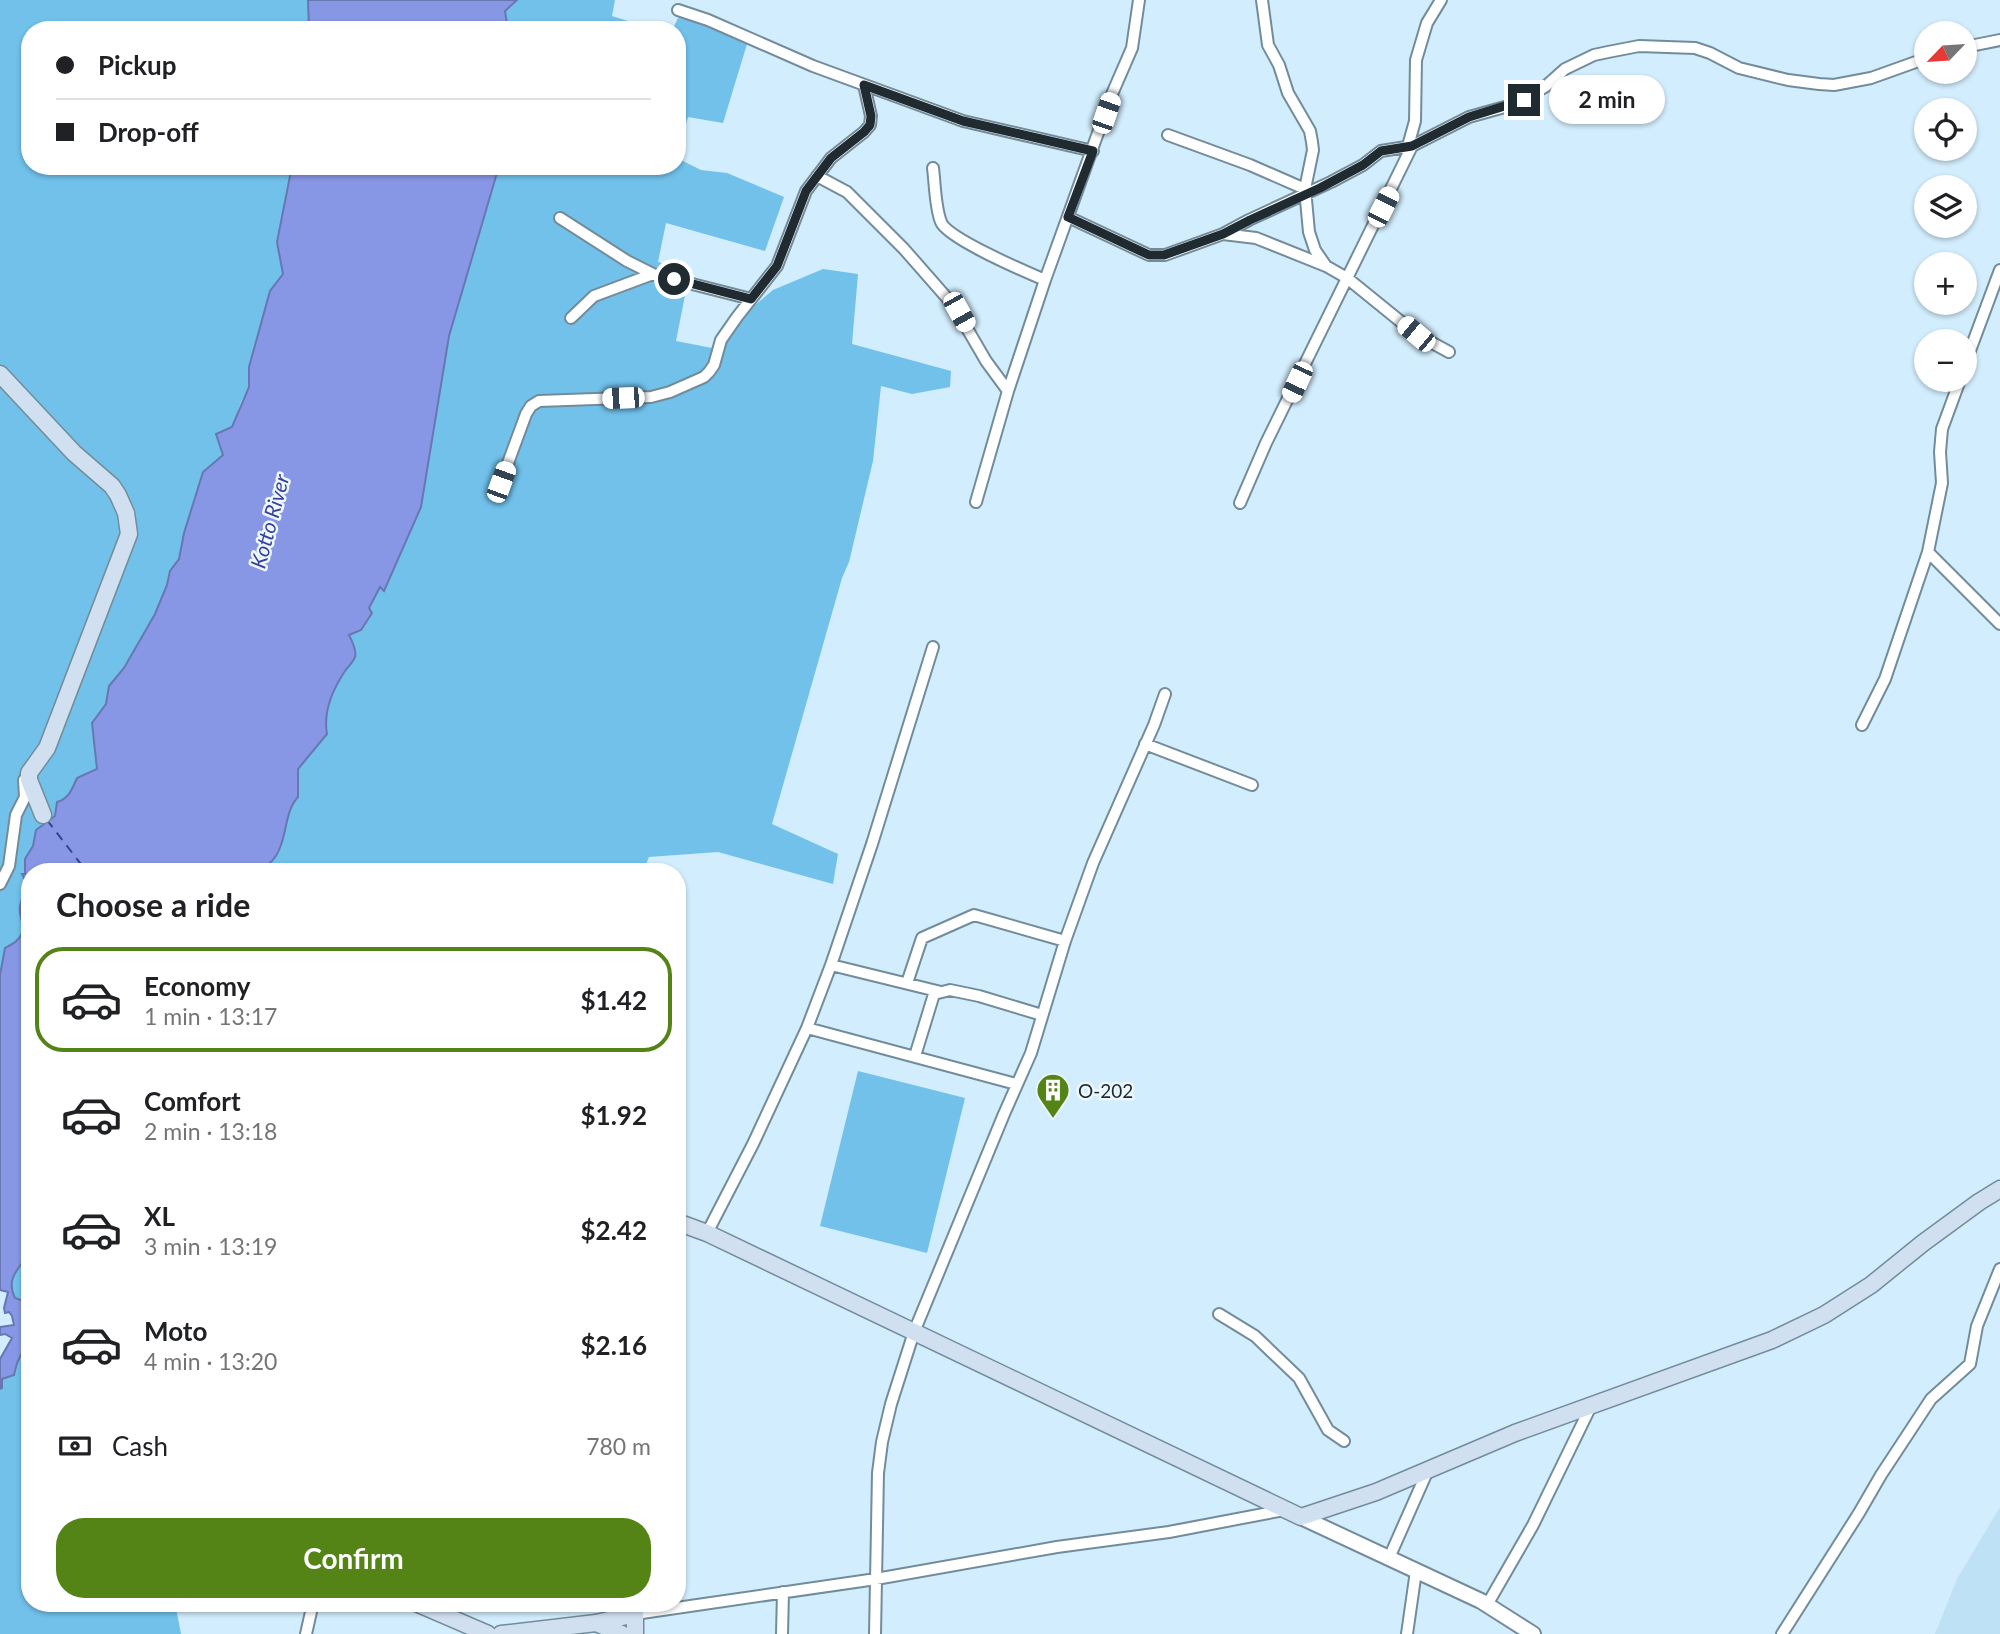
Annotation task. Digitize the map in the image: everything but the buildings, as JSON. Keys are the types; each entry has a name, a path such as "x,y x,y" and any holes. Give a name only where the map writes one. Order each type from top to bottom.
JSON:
{"main road":[{"path":"0,374 68,448 112,486 129,526 129,534 47,748 29,773 28,777 43,815"},
{"path":"686,1225 1301,1517 1376,1492 1515,1433 1766,1343 1824,1315 1871,1285 1923,1243 2000,1189"},
{"path":"437,1612 485,1633"},
{"path":"501,1634 596,1623 625,1612"},
{"path":"635,1612 635,1634"},
{"path":"596,1623 622,1634"}],"street":[{"path":"976,502 1008,391 1045,280 1112,94 1132,48 1139,0"},
{"path":"1262,0 1268,45 1279,65 1288,93 1310,131 1312,150 1305,192 1311,242 1326,265"},
{"path":"1240,503 1266,443 1410,146 1415,121 1416,60 1426,23 1441,0"},
{"path":"678,10 708,20 813,66 963,121 1093,151"},
{"path":"1978,44 2000,40"},
{"path":"1068,217 1149,255 1164,255 1223,234 1363,165 1381,151 1410,146 1469,117 1524,100 1546,86 1560,72 1594,55 1631,47 1695,48 1739,68 1819,85 1871,78 1914,63"},
{"path":"501,482 526,414 531,406 539,401 650,397 670,393 704,377 714,365 722,340 777,266 803,197 831,158 870,125 871,116 864,85"},
{"path":"1168,135 1250,165 1305,192"},
{"path":"933,167 940,220 945,229 995,258 1045,280"},
{"path":"817,176 847,192 946,296 959,312 986,361 1008,391"},
{"path":"560,218 627,261 653,274 751,299"},
{"path":"1223,234 1256,238 1326,265 1347,278 1416,334 1449,352"},
{"path":"1977,332 2000,270"},
{"path":"571,318 594,296 653,274"},
{"path":"1862,725 1885,679 1928,552 1942,483 1942,429 1955,392"},
{"path":"1928,552 2000,624"},
{"path":"707,1233 807,1028 880,818 933,647"},
{"path":"875,1634 878,1474 891,1405 914,1332 1031,1053 1065,941 1093,863 1166,694"},
{"path":"1145,744 1252,785"},
{"path":"0,884 9,866 16,816 25,797 23,781 28,777"},
{"path":"907,984 922,938 974,915 1065,941"},
{"path":"831,965 942,992"},
{"path":"915,1056 934,994 950,990 1042,1015"},
{"path":"807,1028 1016,1084"},
{"path":"1782,1634 1931,1399 1970,1364 1977,1326 2000,1269"},
{"path":"1219,1314 1255,1336 1299,1378 1328,1430 1344,1441"},
{"path":"1487,1605 1533,1525 1590,1408"},
{"path":"1389,1558 1428,1470"},
{"path":"686,1602 876,1579 1057,1547 1169,1532 1284,1510"},
{"path":"1301,1517 1487,1605 1533,1634"},
{"path":"1407,1634 1416,1571"},
{"path":"782,1634 783,1592"},
{"path":"306,1634 311,1612"}],"shaded area":[{"path":"0,0 308,0 309,21 21,21 21,175 290,175 277,242 283,274 270,291 249,367 249,387 241,402 223,455 195,495 179,559 170,571 155,614 124,668 109,686 106,704 92,723 97,770 77,778 55,816 36,830 33,846 25,863 21,863 21,936 5,948 0,975"},
{"path":"517,0 615,0 612,16 628,21 507,21 505,11"},
{"path":"678,18 709,21 747,44 723,123 688,117 686,124 686,21 676,21"},
{"path":"686,162 701,170 727,173 784,197 765,251 666,223 658,262 690,270 676,341 722,350 748,311 773,290 823,269 858,274 852,344 951,371 950,387 912,394 881,386 873,461 849,562 842,578 772,824 838,854 833,884 718,852 649,857 647,863 269,863 281,845 289,814 298,797 298,769 327,734 326,717 330,701 355,657 355,648 349,635 381,586 384,590 421,507 449,336 496,175 686,175"},
{"path":"858,1071 965,1098 927,1253 820,1226"},
{"path":"21,1265 21,1300 15,1298 12,1291 12,1279"},
{"path":"21,1355 21,1612 177,1612 181,1634 0,1634 0,1389 1,1379 14,1375"},
{"path":"2000,1507 2000,1634 1935,1634 1957,1579"}],"water":[{"path":"308,0 517,0 505,11 507,21 309,21"},
{"name":"Kotto River","path":"290,175 496,175 449,336 421,507 384,591 380,587 369,608 372,613 361,630 349,635 355,649 355,657 330,701 326,717 327,734 298,769 298,797 291,808 281,845 269,863 25,863 33,846 36,830 55,816 57,802 72,790 77,778 97,769 92,723 106,704 109,686 124,668 155,614 170,571 179,559 203,472 223,455 216,434 232,427 249,387 249,367 270,291 283,274 277,242"},
{"path":"21,934 21,1265 12,1279 12,1291 15,1298 21,1300 21,1355 14,1375 2,1379 0,1389 0,1359 12,1338 5,1334 0,1335 0,1327 14,1325 12,1316 9,1312 5,1313 4,1308 8,1292 0,1290 0,975 5,948"}],"ferry route":[{"path":"47,820 80,863"}],"place":[{"name":"O-202","path":"1053,1120"}],"route":[{"path":"674,279 751,299 777,266 806,191 831,158 870,125 871,116 864,85 963,121 1093,151 1068,217 1149,255 1157,256 1223,234 1331,182 1363,165 1381,151 1412,146 1469,117 1524,100"}]}
